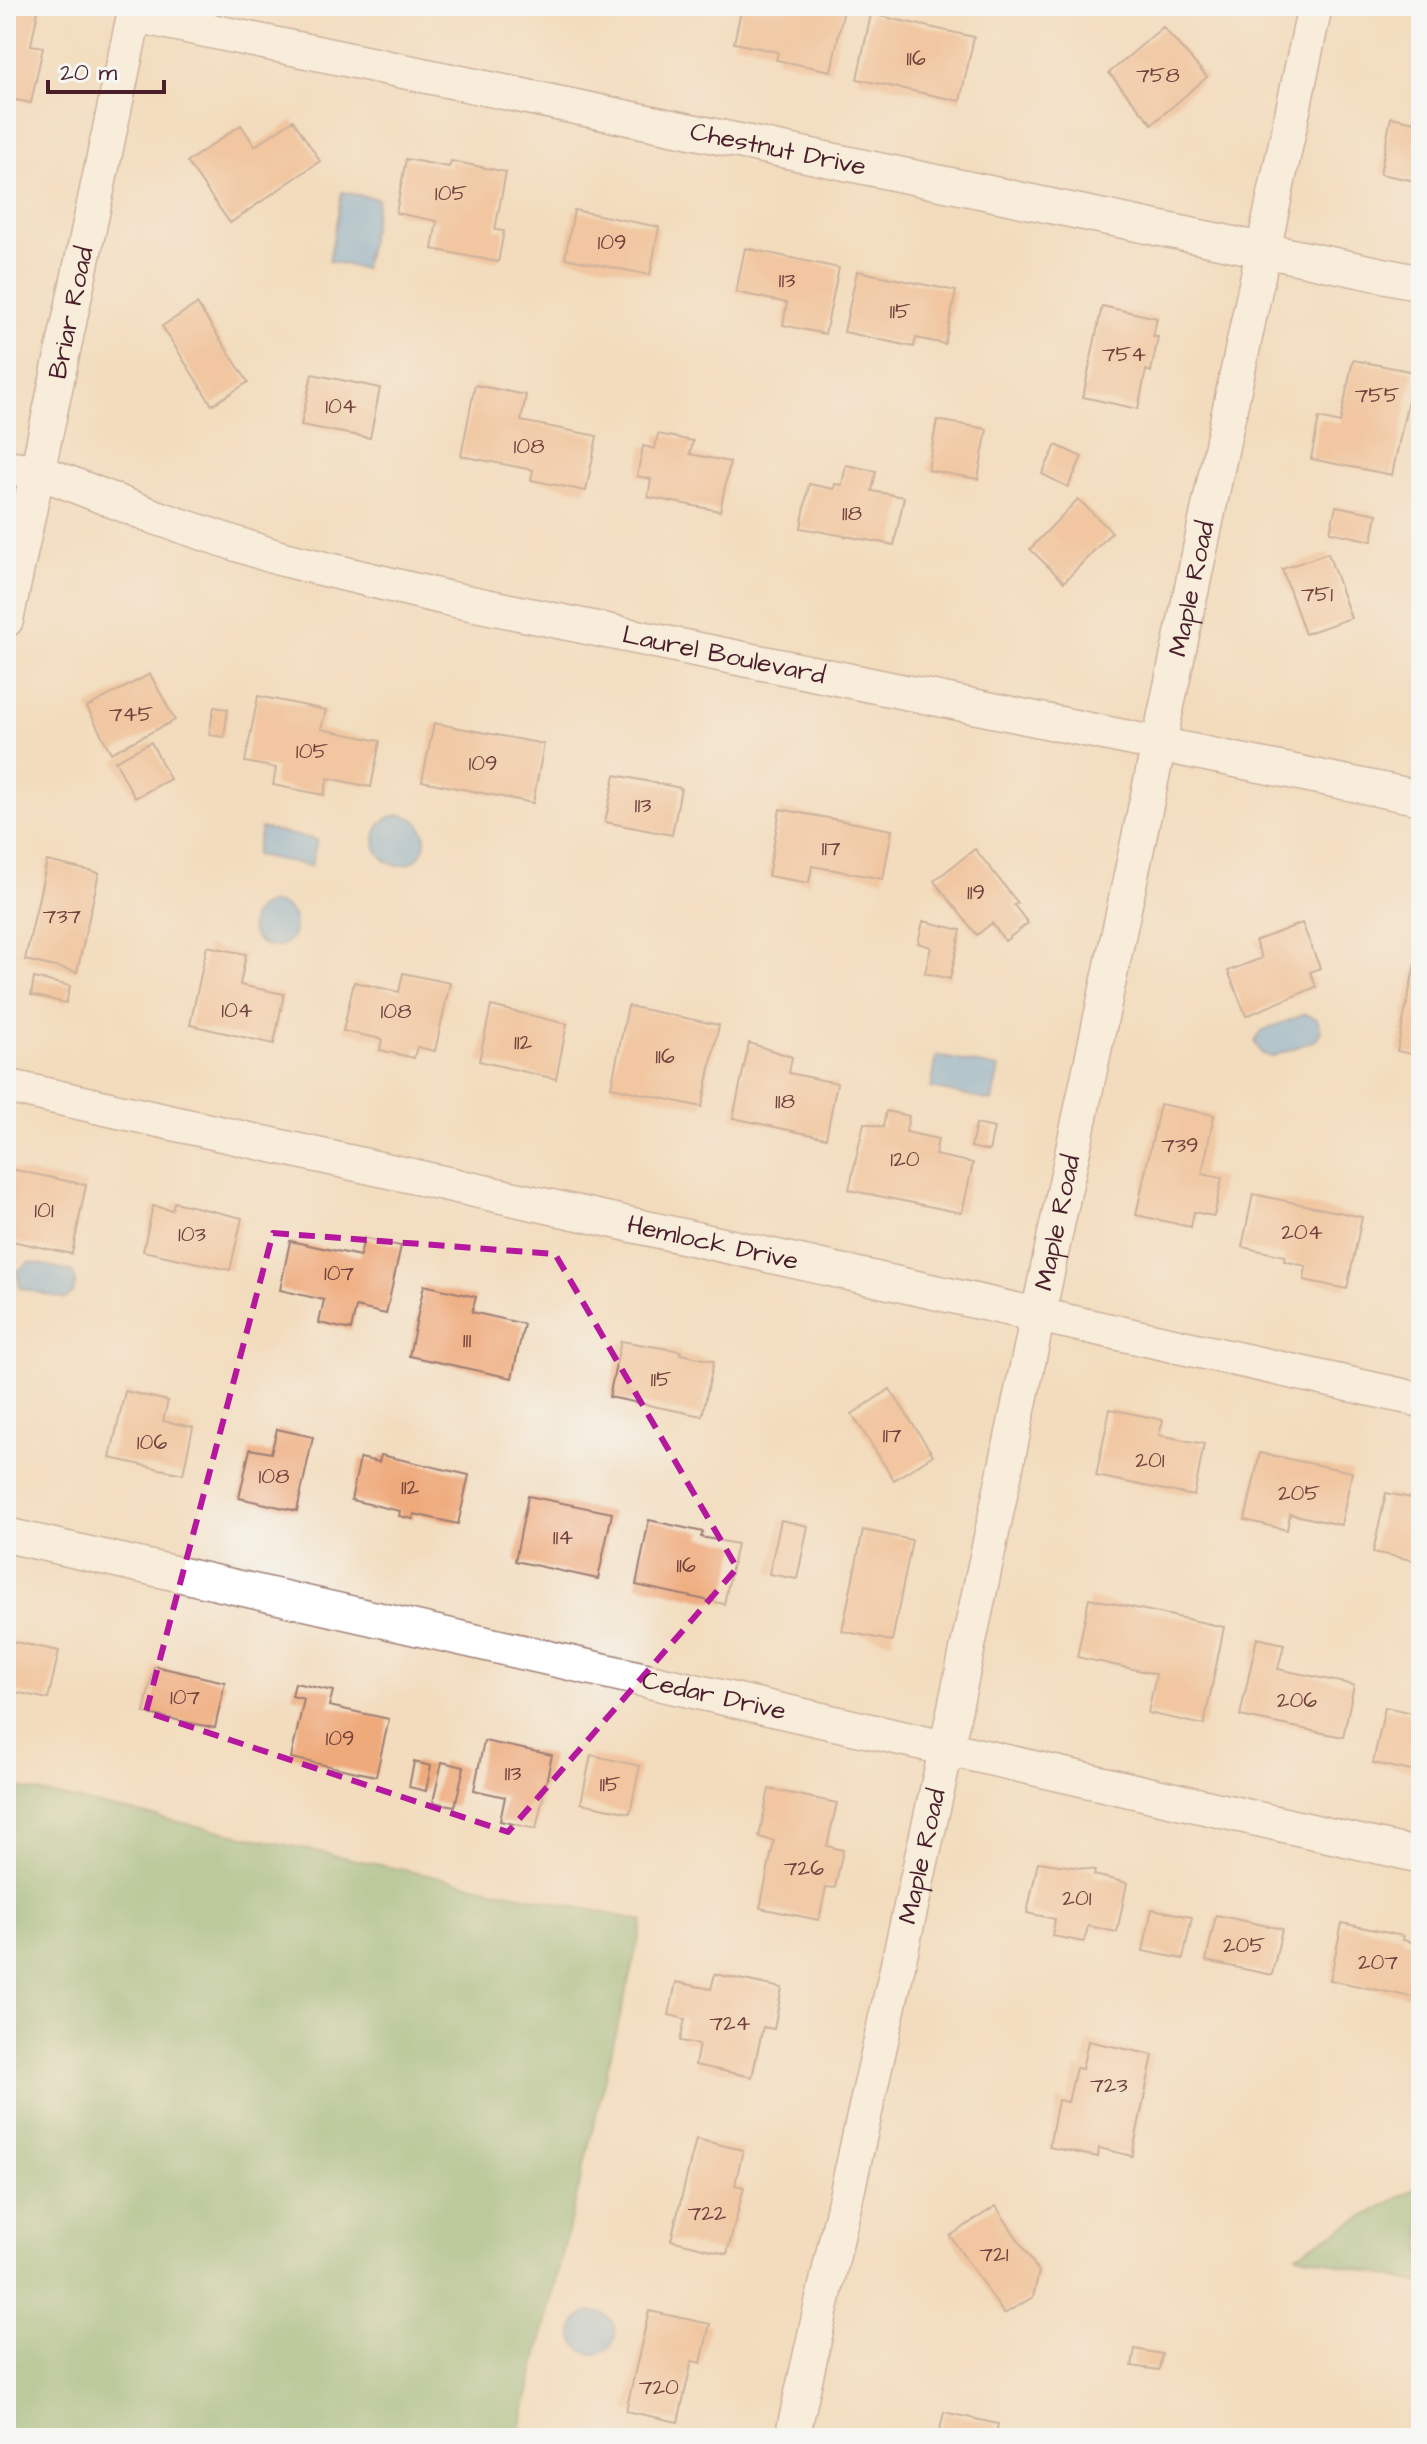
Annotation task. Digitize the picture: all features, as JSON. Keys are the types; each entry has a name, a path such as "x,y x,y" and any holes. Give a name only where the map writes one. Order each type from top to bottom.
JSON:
{"street":[{"name":"Maple Road","path":"792,2438 946,1750 1156,742 1315,6"},
{"name":"Chestnut Drive","path":"135,10 1421,283"},
{"name":"Briar Road","path":"6,620 22,469 135,10"},
{"name":"Laurel Boulevard","path":"6,447 22,469 279,558 446,598 1421,798"},
{"name":"Hemlock Drive","path":"6,1086 1421,1400"},
{"name":"Cedar Drive","path":"6,1535 1421,1856"}],"highlighted area":[{"path":"273,1233 555,1254 737,1568 508,1832 146,1712"}],"green space":[{"path":"6,1785 643,1921 518,2438 6,2438"},
{"path":"1421,2171 1421,2284 1296,2254 1414,2189"}],"water":[{"path":"342,192 378,199 364,269 329,261"},
{"path":"400,815 417,823 425,840 417,857 400,865 383,857 375,840 383,823"},
{"path":"261,828 317,840 311,866 255,855"},
{"path":"273,903 289,909 295,925 289,941 273,947 257,941 251,925 257,909"},
{"path":"1305,1014 1317,1019 1321,1031 1316,1040 1271,1057 1261,1053 1255,1042 1261,1031"},
{"path":"937,1056 999,1068 992,1101 931,1088"},
{"path":"30,1262 71,1271 76,1280 73,1293 65,1299 20,1288 17,1271"},
{"path":"594,2312 609,2318 615,2333 609,2348 594,2354 579,2348 573,2333 579,2318"}],"building":[{"path":"6,6 38,11 31,45 43,47 31,103 6,98"},
{"path":"742,6 844,9 831,71 776,60 778,52 734,43"},
{"path":"871,14 974,37 960,101 857,79"},
{"path":"1163,27 1207,77 1152,124 1109,73"},
{"path":"1391,117 1421,123 1421,182 1380,174"},
{"path":"293,120 320,161 230,223 187,162 241,125 255,146"},
{"path":"406,159 449,167 451,161 506,172 495,230 504,231 498,262 432,249 437,221 396,213"},
{"path":"574,210 659,227 650,275 565,258"},
{"path":"745,248 839,268 825,334 783,325 787,303 736,292"},
{"path":"857,271 956,291 945,344 916,338 914,347 844,332"},
{"path":"197,304 248,382 212,405 162,326"},
{"path":"1102,306 1157,318 1153,337 1158,337 1151,372 1146,370 1138,409 1083,397"},
{"path":"1353,360 1414,372 1392,475 1311,459 1319,418 1340,423"},
{"path":"312,374 380,388 370,438 301,425"},
{"path":"475,385 526,395 521,421 597,436 586,491 531,480 533,470 461,456"},
{"path":"937,420 987,429 978,479 928,470"},
{"path":"658,434 693,441 690,454 730,462 720,511 648,497 651,479 637,476 643,446 655,449"},
{"path":"1056,445 1082,457 1068,487 1042,474"},
{"path":"846,465 876,471 872,491 904,497 894,545 801,528 809,484 834,489 835,484 842,485"},
{"path":"1078,499 1112,532 1064,582 1030,549"},
{"path":"1336,506 1377,514 1372,541 1330,532"},
{"path":"1328,553 1351,618 1305,634 1282,569"},
{"path":"150,674 175,720 111,753 87,707"},
{"path":"258,696 326,710 321,729 380,741 371,787 328,778 324,795 273,785 276,768 245,762"},
{"path":"214,707 228,709 224,737 209,735"},
{"path":"434,723 544,744 533,803 422,781"},
{"path":"151,742 170,779 135,798 115,761"},
{"path":"615,775 681,788 672,835 605,822"},
{"path":"780,809 892,830 883,879 812,866 809,883 768,876"},
{"path":"975,849 1018,903 1014,905 1028,923 1005,941 992,923 977,935 934,881"},
{"path":"47,861 99,873 77,972 25,960"},
{"path":"923,921 961,930 950,979 925,973 931,947 918,943"},
{"path":"1302,923 1320,968 1310,972 1316,987 1246,1016 1228,971 1262,958 1255,941"},
{"path":"207,946 246,954 240,985 284,994 274,1044 190,1025"},
{"path":"1415,964 1421,965 1421,1056 1397,1051"},
{"path":"403,973 450,983 435,1051 417,1047 414,1058 380,1050 382,1039 343,1031 354,982 399,992"},
{"path":"34,978 70,986 66,1003 31,995"},
{"path":"491,1006 567,1024 556,1079 479,1061"},
{"path":"628,1006 719,1025 702,1107 611,1087"},
{"path":"749,1043 792,1057 789,1073 837,1083 826,1138 733,1118"},
{"path":"1160,1104 1214,1115 1202,1174 1222,1178 1214,1216 1194,1212 1191,1227 1136,1215"},
{"path":"886,1111 909,1116 906,1132 938,1139 935,1155 973,1163 962,1213 849,1190 864,1123 883,1127"},
{"path":"976,1124 994,1128 989,1151 971,1147"},
{"path":"6,1168 86,1185 72,1254 12,1241 13,1237 6,1235"},
{"path":"1253,1194 1362,1217 1347,1289 1304,1280 1306,1266 1284,1261 1285,1256 1242,1247"},
{"path":"174,1202 242,1218 230,1270 143,1251 153,1206 172,1210"},
{"path":"364,1238 401,1246 386,1314 356,1307 351,1330 319,1323 324,1300 280,1290 290,1241 360,1256"},
{"path":"424,1285 476,1297 472,1312 524,1324 512,1378 409,1356"},
{"path":"621,1341 681,1351 680,1354 714,1361 702,1416 609,1397"},
{"path":"890,1389 933,1455 894,1480 852,1414"},
{"path":"125,1391 168,1401 163,1421 193,1427 183,1474 110,1458"},
{"path":"1110,1409 1163,1420 1159,1435 1204,1444 1194,1496 1096,1476"},
{"path":"277,1429 313,1437 297,1511 239,1498 250,1449 271,1453"},
{"path":"1260,1453 1352,1472 1341,1525 1290,1514 1287,1530 1245,1520"},
{"path":"381,1455 469,1475 458,1524 414,1514 413,1519 399,1516 400,1511 351,1500 360,1458 379,1462"},
{"path":"1386,1493 1421,1500 1421,1562 1373,1552"},
{"path":"528,1496 612,1513 598,1579 515,1561"},
{"path":"649,1520 703,1532 701,1537 737,1544 724,1604 636,1585"},
{"path":"781,1520 808,1526 797,1579 769,1574"},
{"path":"863,1530 912,1540 892,1641 842,1631"},
{"path":"1089,1598 1224,1627 1204,1725 1148,1713 1156,1674 1077,1657"},
{"path":"1257,1638 1284,1644 1278,1669 1354,1685 1343,1737 1240,1716"},
{"path":"6,1640 59,1651 48,1699 6,1690"},
{"path":"154,1666 225,1682 215,1728 144,1713"},
{"path":"295,1683 333,1691 329,1706 389,1719 376,1776 291,1758 304,1699 292,1696"},
{"path":"1385,1707 1421,1715 1421,1773 1373,1763"},
{"path":"484,1741 552,1755 536,1829 500,1821 505,1797 474,1790"},
{"path":"591,1755 640,1766 630,1813 581,1803"},
{"path":"414,1762 431,1766 426,1791 409,1787"},
{"path":"442,1762 464,1767 455,1806 433,1802"},
{"path":"769,1789 837,1803 827,1846 843,1850 835,1888 826,1887 819,1920 760,1908 774,1841 759,1837"},
{"path":"1038,1862 1095,1870 1094,1875 1127,1883 1117,1932 1088,1926 1084,1942 1052,1936 1055,1919 1027,1913"},
{"path":"1152,1909 1192,1917 1183,1959 1143,1951"},
{"path":"1216,1915 1282,1929 1272,1975 1206,1961"},
{"path":"1342,1923 1403,1936 1403,1940 1421,1944 1421,1999 1330,1980"},
{"path":"715,1974 782,1988 774,2029 763,2027 752,2077 695,2065 699,2044 680,2041 685,2019 669,2015 676,1982 711,1989"},
{"path":"1088,2041 1153,2055 1132,2156 1099,2148 1098,2157 1049,2147 1058,2100 1068,2102 1076,2068 1082,2069"},
{"path":"696,2139 743,2150 735,2185 744,2187 727,2254 671,2240"},
{"path":"996,2206 1039,2272 1033,2297 1004,2314 950,2236"},
{"path":"649,2311 710,2324 701,2363 692,2361 678,2422 626,2411"},
{"path":"1135,2349 1162,2354 1159,2370 1132,2366"},
{"path":"944,2412 998,2424 995,2438 938,2438"}]}
